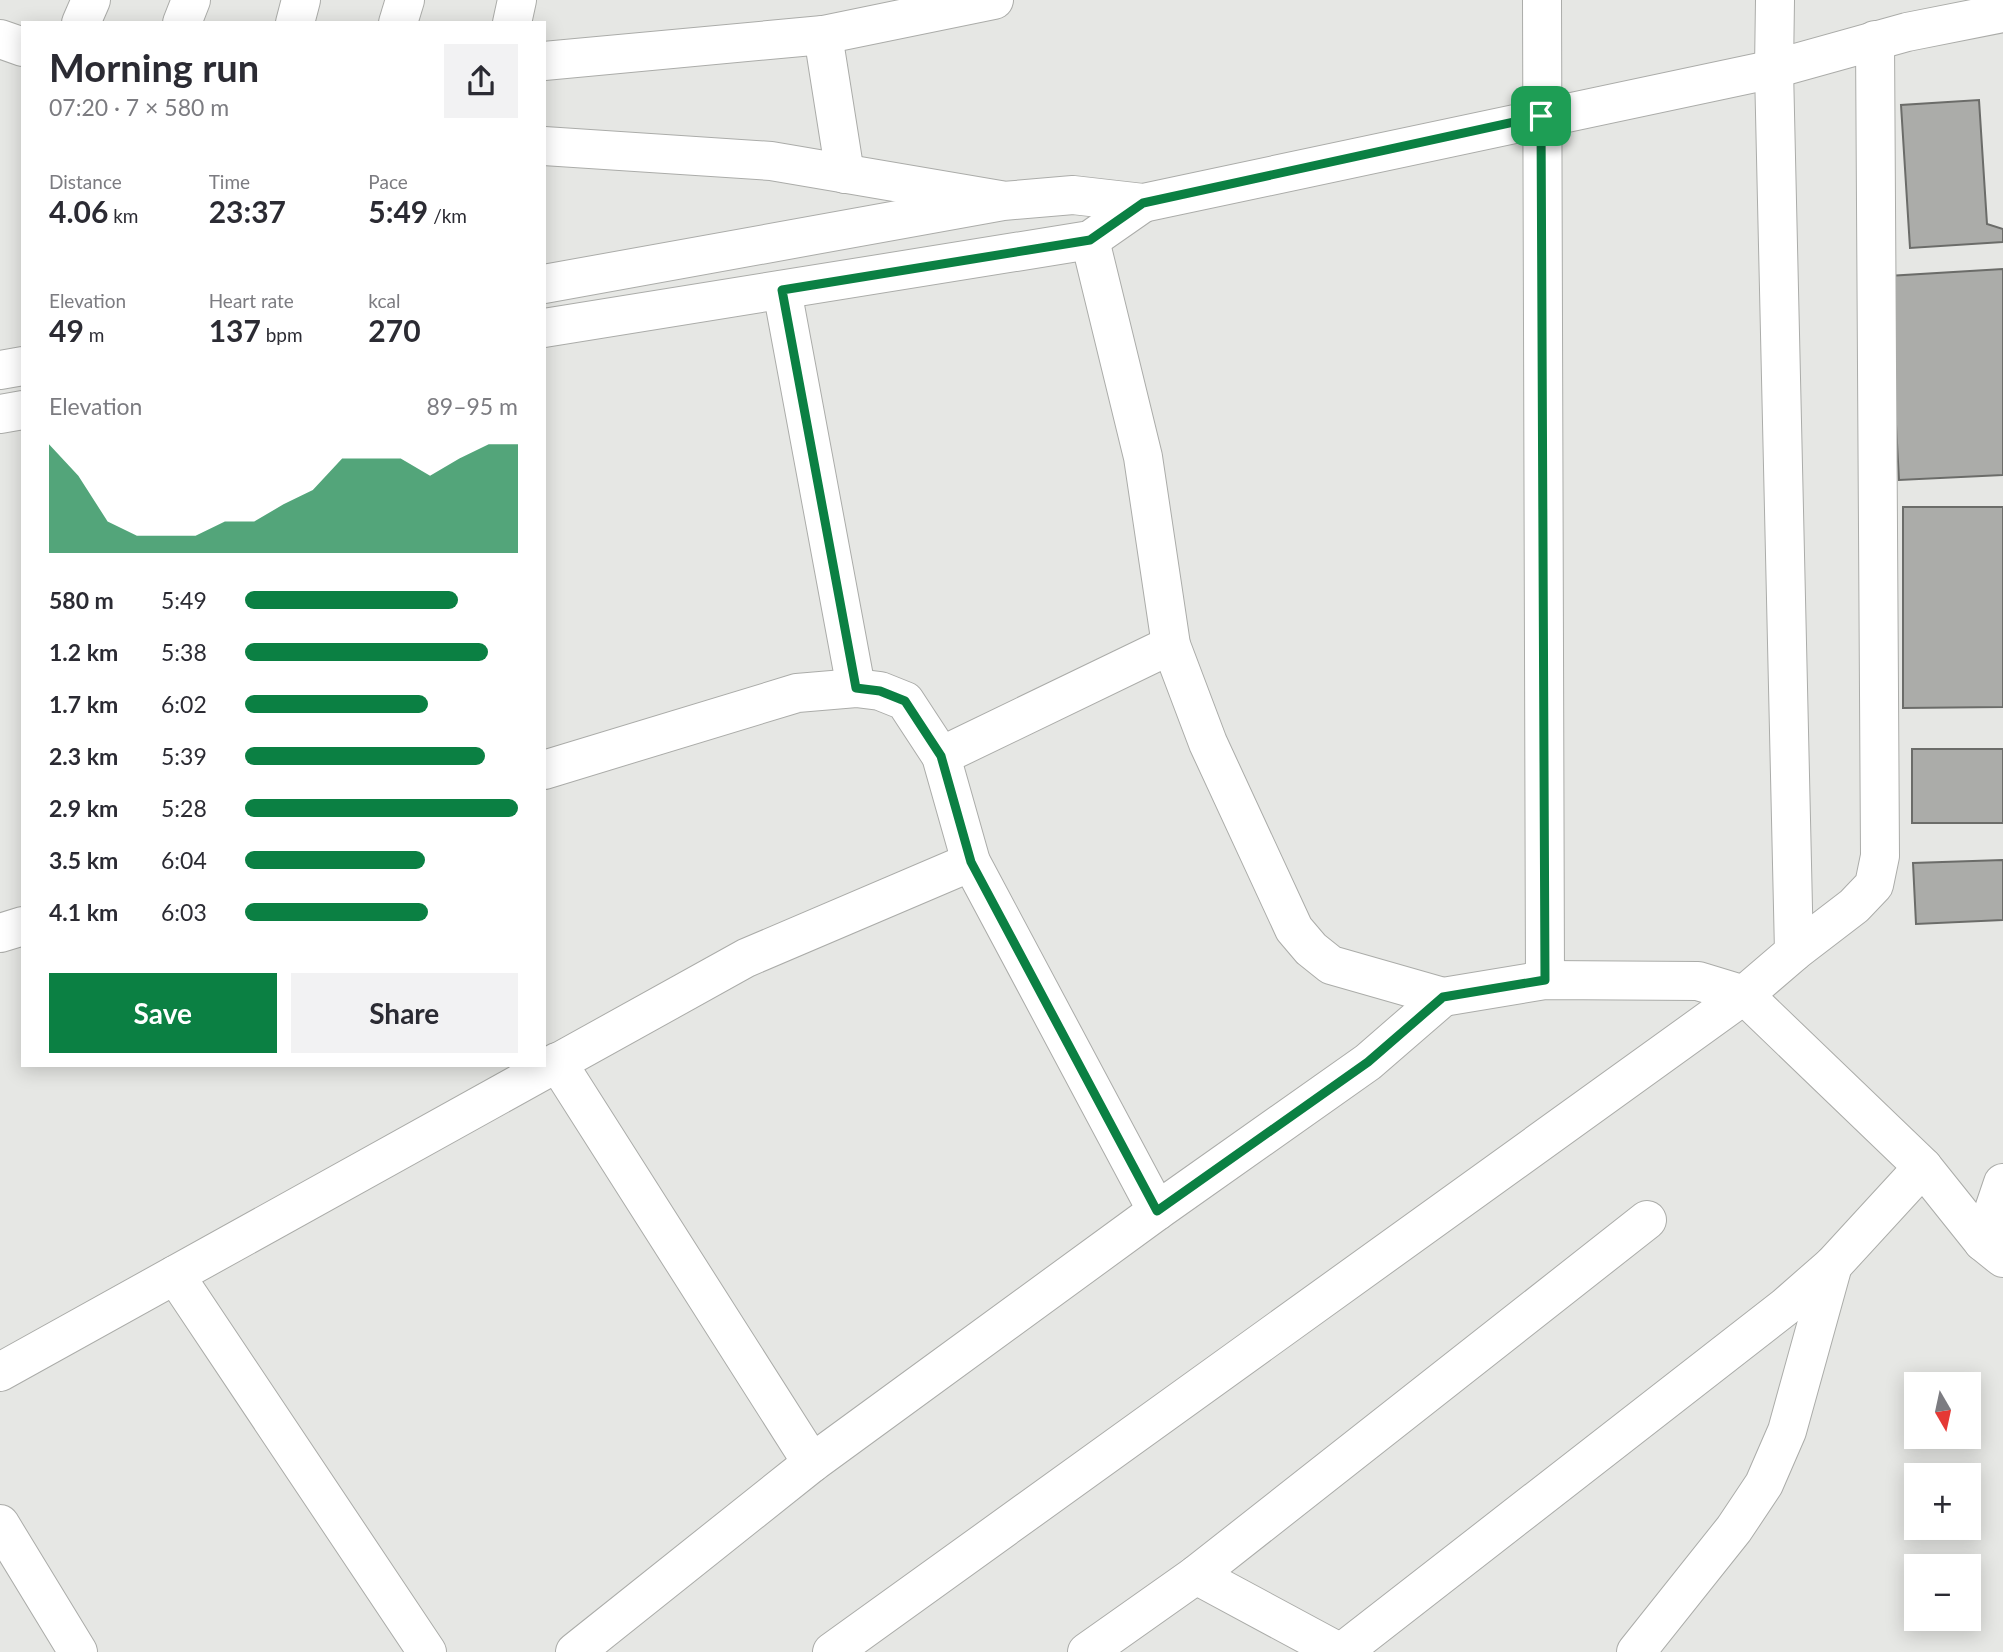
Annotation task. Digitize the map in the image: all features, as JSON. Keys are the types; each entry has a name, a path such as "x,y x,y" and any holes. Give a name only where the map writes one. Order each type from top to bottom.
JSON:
{"street":[{"path":"82,21 91,0"},
{"path":"183,21 191,0"},
{"path":"296,21 301,0"},
{"path":"399,21 405,0"},
{"path":"512,21 517,0"},
{"path":"546,61 823,34 994,0"},
{"path":"1542,0 1545,980"},
{"path":"1775,0 1774,69 1794,952"},
{"path":"546,284 1003,201 1073,195 1143,203 1541,116 1774,69 1875,40 1997,10"},
{"path":"823,34 845,174"},
{"path":"0,40 21,46"},
{"path":"832,1652 1744,995 1854,906 1874,885 1880,856 1875,40"},
{"path":"546,146 772,161 1003,201"},
{"path":"546,328 1090,240 1143,203"},
{"path":"1090,240 1143,457 1171,645 1208,743 1294,929 1311,949 1331,965 1443,997 1545,980 1698,981 1744,995 1923,1167 1993,1250"},
{"path":"782,290 856,688"},
{"path":"0,370 21,366"},
{"path":"0,414 21,410"},
{"path":"941,756 1171,645"},
{"path":"546,768 797,694 856,688 880,691 905,701 941,756 971,862 1157,1211"},
{"path":"0,1373 746,958 971,862"},
{"path":"0,933 21,927"},
{"path":"575,1652 812,1463 1157,1211 1368,1062 1443,997"},
{"path":"557,1062 812,1463"},
{"path":"1196,1575 1325,1649 1785,1307 1833,1265 1923,1167"},
{"path":"1993,1250 2003,1182"},
{"path":"1087,1652 1196,1575 1647,1220"},
{"path":"1636,1652 1734,1529 1765,1484 1787,1431 1833,1265"},
{"path":"175,1275 427,1652"},
{"path":"0,1524 78,1652"}],"building":[{"path":"1979,100 1987,224 2003,229 2003,242 1910,248 1901,105"},
{"path":"2003,269 2003,475 1899,480 1888,276"},
{"path":"1903,507 2003,507 2003,707 1903,708"},
{"path":"1912,749 2003,749 2003,823 1912,823"},
{"path":"2003,860 2003,920 1916,924 1913,863"}],"route":[{"path":"1541,116 1545,980 1443,997 1368,1062 1157,1211 971,862 941,756 905,701 880,691 856,688 782,290 1090,240 1143,203 1541,116"}]}
